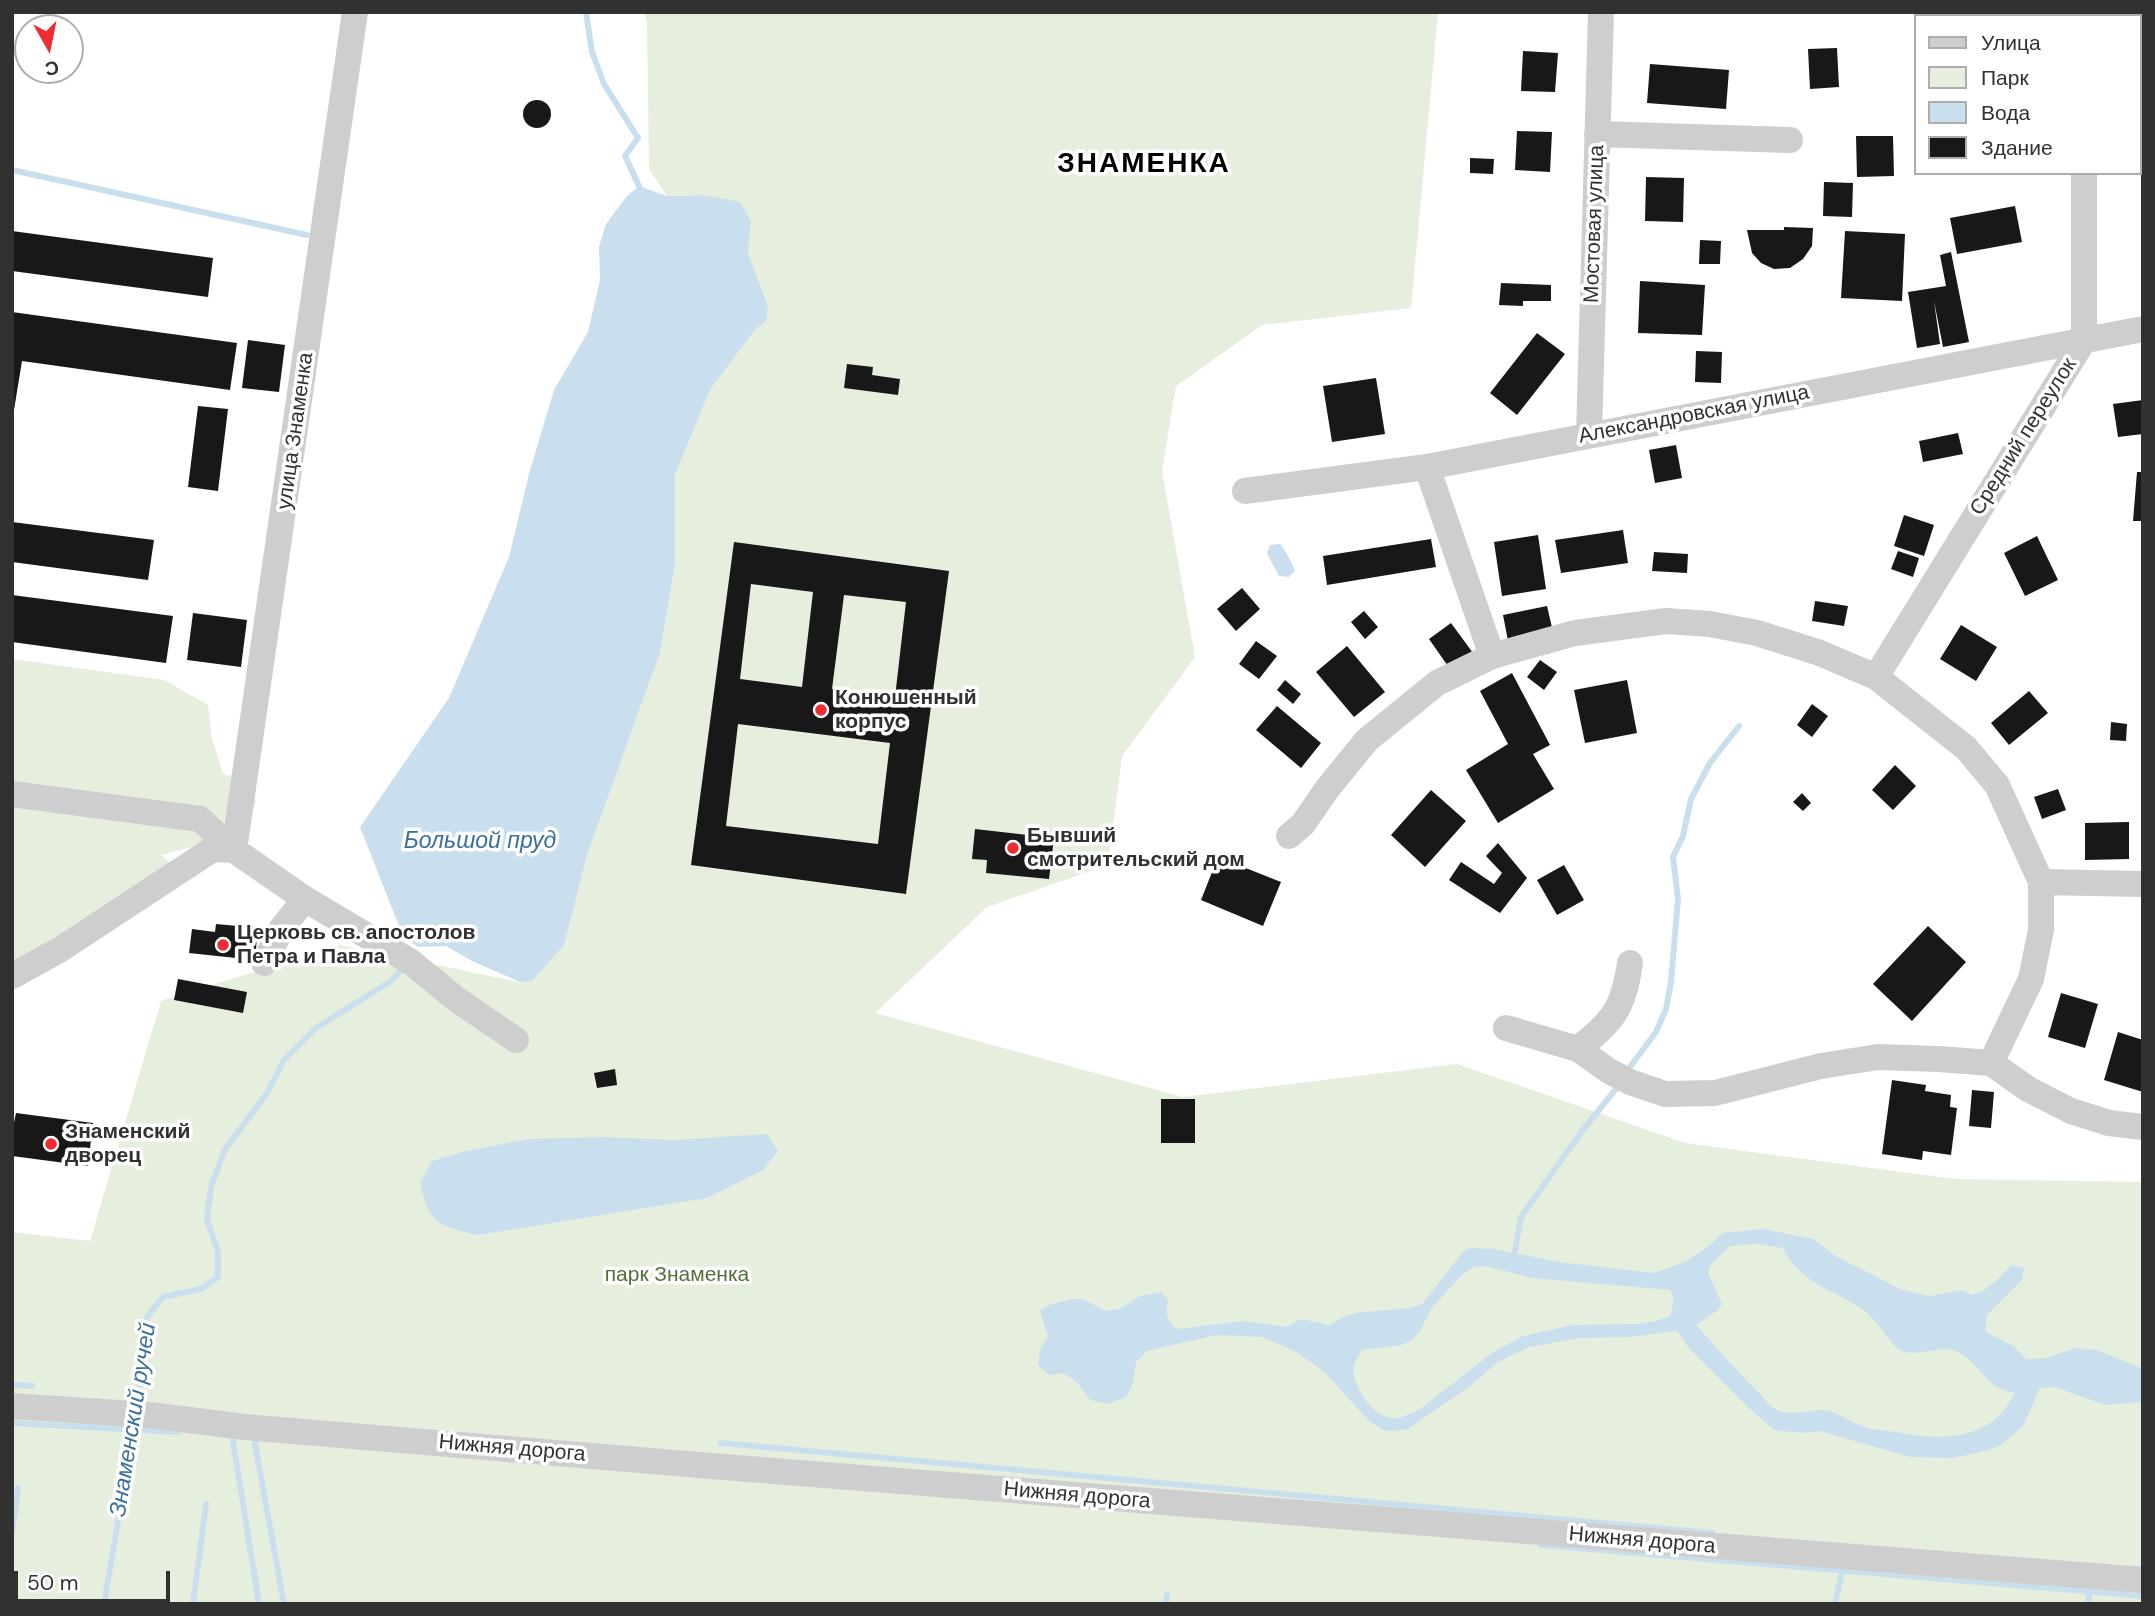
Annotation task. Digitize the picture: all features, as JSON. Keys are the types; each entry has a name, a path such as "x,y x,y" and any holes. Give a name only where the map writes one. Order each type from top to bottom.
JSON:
{"street":[{"name":"улица Знаменка","path":"234,850 355,12"},
{"name":"Мостовая улица","path":"1589,435 1601,12"},
{"path":"1597,134 1790,140"},
{"name":"Средний переулок","path":"1876,677 2084,340 2084,175"},
{"name":"Александровская улица","path":"1245,491 1427,467 2143,329"},
{"path":"1427,467 1492,656"},
{"path":"1289,836 1303,824 1326,789 1367,740 1437,682 1492,656 1575,633 1666,621 1710,624 1757,633 1820,653 1876,677 1966,748 1997,785 2041,882 2042,930 2031,979 1991,1063"},
{"path":"12,794 200,819 234,850 305,899 409,961 456,999 516,1040"},
{"path":"12,976 61,949 213,849 234,850"},
{"path":"2041,882 2143,884"},
{"path":"264,963 282,928 305,899"},
{"path":"1578,1049 1601,1030 1622,1003 1630,963"},
{"path":"1506,1028 1578,1049 1620,1077 1665,1094 1715,1093 1821,1066 1878,1057 1991,1063 2028,1089 2071,1111 2109,1123 2143,1127"},
{"name":"Нижняя дорога","path":"12,1406 150,1415 245,1427 710,1466 2143,1580"}],"green space":[{"name":"парк Знаменка","path":"644,12 1438,12 1411,308 1262,325 1176,386 1162,471 1195,657 1122,756 1108,865 987,907 875,1013 1183,1097 1457,1064 1685,1143 1954,1179 2143,1182 2143,1604 12,1604 12,1232 90,1241 161,1001 340,945 519,982 532,981 564,944 587,855 660,653 675,565 675,475 710,390 755,330 767,320 768,304 748,253 751,222 703,195 667,196 649,169 647,22"},
{"path":"12,659 164,680 208,705 212,739 223,774 249,783 256,802 245,828 207,843 161,855 174,866 12,971"}],"water":[{"name":"Большой пруд","path":"639,186 667,196 703,195 740,202 751,222 748,253 768,305 767,320 755,330 710,390 675,475 675,565 660,653 587,855 564,945 532,981 520,982 472,961 446,946 418,947 403,936 360,827 449,698 509,557 530,470 554,390 588,332 600,280 599,247 606,224 627,196"},
{"path":"1280,544 1295,571 1289,577 1279,576 1267,554 1270,545"},
{"path":"767,1134 778,1151 763,1170 707,1198 478,1235 445,1226 432,1216 420,1183 432,1161 528,1139 602,1137 673,1140"},
{"path":"1764,1229 1813,1239 1837,1257 1902,1290 1930,1296 1962,1290 1971,1295 1988,1287 2012,1265 2024,1268 2022,1280 1986,1316 1986,1332 2013,1346 2027,1359 2046,1358 2075,1348 2097,1350 2143,1369 2143,1402 2105,1405 2055,1387 2040,1388 2023,1426 2002,1444 1989,1450 1953,1458 1910,1457 1820,1431 1802,1433 1774,1430 1688,1347 1677,1331 1629,1337 1580,1338 1529,1347 1498,1362 1470,1386 1408,1429 1394,1431 1383,1430 1369,1421 1325,1373 1298,1353 1263,1337 1216,1335 1147,1351 1136,1362 1133,1383 1126,1397 1108,1404 1090,1400 1077,1382 1063,1373 1049,1375 1038,1365 1040,1350 1048,1337 1040,1311 1049,1305 1072,1299 1083,1299 1106,1311 1120,1309 1140,1296 1161,1292 1169,1301 1167,1316 1176,1329 1244,1321 1286,1327 1301,1319 1330,1325 1345,1316 1410,1308 1422,1304 1463,1252 1470,1248 1494,1249 1559,1262 1654,1273 1685,1262 1723,1233","holes":["1756,1244 1783,1248 1791,1261 1809,1279 1866,1312 1902,1351 1917,1353 1939,1349 1953,1350 1967,1358 1999,1388 2015,1392 1993,1421 1964,1434 1947,1436 1930,1437 1868,1428 1830,1411 1790,1413 1774,1409 1696,1325 1718,1310 1722,1304 1708,1273 1710,1265 1730,1246","1486,1266 1532,1278 1670,1290 1672,1309 1670,1316 1656,1321 1638,1324 1573,1325 1523,1336 1492,1353 1413,1413 1389,1418 1375,1411 1363,1397 1355,1380 1354,1365 1362,1350 1402,1345 1412,1340 1420,1331 1431,1309 1462,1275 1474,1267"]}],"building":[{"path":"1935,12 2042,12 2042,14"},
{"path":"1837,48 1839,87 1810,89 1808,49"},
{"path":"1523,51 1558,53 1555,92 1521,91"},
{"path":"1650,64 1729,70 1726,109 1647,103"},
{"path":"537,100 547,104 551,114 547,124 537,128 527,124 523,114 527,104"},
{"path":"1517,131 1552,132 1550,172 1515,170"},
{"path":"1856,136 1893,136 1894,176 1857,177"},
{"path":"1470,158 1494,159 1493,174 1470,173"},
{"path":"1646,177 1684,178 1683,222 1645,221"},
{"path":"1824,182 1853,183 1852,217 1823,216"},
{"path":"2015,206 2022,242 1957,254 1950,218"},
{"path":"1784,227 1813,228 1812,246 1803,259 1790,268 1774,269 1761,263 1752,253 1747,230 1784,230"},
{"path":"12,231 213,258 208,297 12,271"},
{"path":"1845,231 1905,234 1902,301 1841,298"},
{"path":"1700,240 1721,241 1720,264 1699,264"},
{"path":"1951,252 1969,342 1943,347 1934,301 1940,344 1917,348 1908,292 1946,286 1940,255"},
{"path":"1640,281 1705,285 1702,335 1638,333"},
{"path":"1501,283 1551,285 1551,301 1523,301 1523,306 1499,305"},
{"path":"12,312 237,343 230,390 22,361 12,422"},
{"path":"1537,333 1565,354 1517,415 1490,393"},
{"path":"248,340 285,345 279,392 242,388"},
{"path":"1696,351 1722,352 1721,383 1695,382"},
{"path":"847,364 873,367 872,375 900,379 898,395 844,388"},
{"path":"1376,378 1385,434 1332,442 1323,386"},
{"path":"2143,400 2143,434 2118,437 2113,404"},
{"path":"198,406 228,409 218,491 188,487"},
{"path":"1958,433 1963,454 1923,462 1919,441"},
{"path":"1676,445 1682,478 1655,483 1649,450"},
{"path":"2137,472 2143,472 2143,521 2133,521"},
{"path":"1904,515 1934,525 1924,556 1894,546"},
{"path":"12,522 154,540 148,580 12,562"},
{"path":"1623,530 1628,563 1561,573 1555,540"},
{"path":"1538,535 1546,589 1502,596 1494,542"},
{"path":"2037,536 2058,580 2025,596 2004,553"},
{"path":"1431,539 1436,567 1327,585 1323,556"},
{"name":"Конюшенный корпус","path":"734,542 949,571 906,894 691,865","holes":["751,584 813,592 802,687 740,679","844,595 906,602 895,697 832,689","738,724 890,743 878,844 726,826"]},
{"path":"1898,551 1919,558 1913,577 1891,569"},
{"path":"1654,552 1688,554 1687,573 1652,571"},
{"path":"1242,588 1260,609 1236,631 1217,609"},
{"path":"12,595 173,616 166,663 12,642"},
{"path":"1815,601 1848,606 1844,626 1812,621"},
{"path":"1547,606 1554,636 1509,646 1503,615"},
{"path":"1364,611 1378,627 1365,639 1351,622"},
{"path":"193,613 247,620 241,667 187,660"},
{"path":"1451,623 1473,653 1450,669 1429,639"},
{"path":"1961,625 1997,647 1976,681 1940,659"},
{"path":"1256,641 1277,656 1259,679 1239,664"},
{"path":"1347,646 1385,692 1354,717 1316,672"},
{"path":"1540,660 1557,672 1544,690 1527,677"},
{"path":"1512,673 1550,745 1533,754 1554,789 1498,823 1466,770 1508,744 1480,691"},
{"path":"1285,680 1301,694 1293,704 1277,690"},
{"path":"1627,680 1637,733 1585,743 1574,690"},
{"path":"2029,691 2048,713 2009,745 1991,723"},
{"path":"1812,704 1828,716 1812,737 1797,725"},
{"path":"1277,706 1321,743 1301,768 1256,730"},
{"path":"2111,722 2127,724 2126,741 2110,740"},
{"path":"1895,765 1916,786 1893,810 1872,790"},
{"path":"2058,789 2066,810 2042,819 2034,797"},
{"path":"1431,790 1466,821 1425,867 1391,835"},
{"path":"1802,793 1811,803 1803,811 1793,802"},
{"path":"2129,822 2129,859 2085,860 2085,823"},
{"name":"Бывший смотрительский дом","path":"975,829 1054,838 1049,879 986,873 987,860 972,859"},
{"path":"1498,843 1527,878 1500,913 1449,880 1461,862 1494,884 1502,873 1486,856"},
{"path":"1218,857 1281,882 1263,926 1201,900"},
{"path":"1564,865 1584,900 1557,915 1537,880"},
{"name":"Церковь св. апостолов Петра и Павла","path":"216,924 238,926 237,935 257,938 255,960 189,953 192,929 215,932"},
{"path":"1928,926 1966,962 1912,1021 1873,984"},
{"path":"178,979 247,992 243,1013 174,1000"},
{"path":"2061,993 2098,1004 2085,1048 2048,1037"},
{"path":"2118,1032 2143,1040 2143,1092 2104,1080"},
{"path":"615,1069 617,1085 597,1088 594,1073"},
{"path":"1892,1080 1926,1085 1925,1091 1951,1095 1950,1107 1957,1108 1951,1155 1923,1151 1922,1160 1882,1154"},
{"path":"1972,1090 1994,1092 1991,1128 1969,1126"},
{"path":"1161,1099 1195,1099 1195,1143 1161,1143"},
{"name":"Знаменский дворец","path":"16,1113 93,1123 88,1166 12,1156 12,1132"}],"waterway":[{"name":"Знаменский ручей","path":"586,12 592,52 604,84 638,138 625,156 639,186"},
{"path":"12,170 307,235"},
{"path":"1627,1071 1656,1032 1666,1009 1678,899 1673,857 1683,836 1691,799 1710,763 1739,726"},
{"name":"Знаменский ручей","path":"137,1407 147,1317 163,1297 201,1289 218,1277 218,1252 207,1219 211,1187 224,1151 267,1093 284,1060 316,1028 391,981 405,966"},
{"path":"1515,1251 1521,1217 1582,1131 1620,1084"},
{"path":"12,1385 32,1386"},
{"name":"Знаменский ручей","path":"104,1604 135,1421"},
{"path":"12,1423 179,1432"},
{"path":"232,1435 259,1604"},
{"path":"257,1435 255,1444 284,1604"},
{"path":"721,1443 1712,1533"},
{"path":"12,1532 18,1488"},
{"path":"193,1604 206,1504"},
{"path":"1541,1545 2143,1596"},
{"path":"1835,1604 1842,1572"},
{"path":"2089,1592 2089,1604"},
{"path":"1166,1604 1167,1595"}],"place":[{"name":"Конюшенный корпус","path":"821,710"},
{"name":"Бывший смотрительский дом","path":"1013,848"},
{"name":"Церковь св. апостолов Петра и Павла","path":"223,945"},
{"name":"Знаменский дворец","path":"51,1144"}],"district":[{"name":"ЗНАМЕНКА","path":"1144,165"}]}
